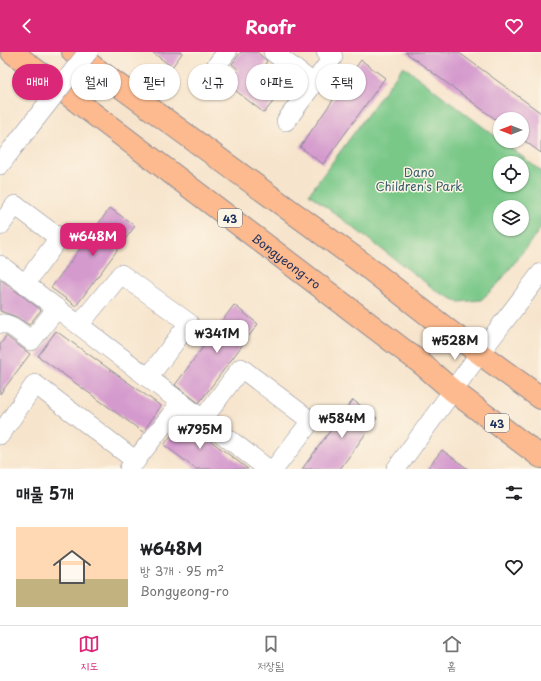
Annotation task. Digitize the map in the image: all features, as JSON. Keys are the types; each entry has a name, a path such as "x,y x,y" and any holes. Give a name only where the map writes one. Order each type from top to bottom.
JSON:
{"main road":[{"name":"Bongyeong-ro","path":"12,52 416,359 452,390 541,458"},
{"path":"73,52 362,263 541,398"}],"street":[{"path":"0,165 88,52"},
{"path":"273,52 314,83"},
{"path":"286,121 333,57 326,52"},
{"path":"0,226 16,205 59,238 25,284"},
{"path":"0,265 268,469"},
{"path":"396,469 452,390 541,273"},
{"path":"79,325 121,274 189,323 148,378"},
{"path":"0,324 3,323 31,341 57,308"},
{"path":"203,419 241,368 311,421 274,469"},
{"path":"0,435 35,384 132,465 181,402"}],"green space":[{"name":"Dano Children's Park","path":"403,66 493,134 493,148 511,148 521,156 493,156 493,192 529,192 529,162 541,171 541,228 498,284 481,300 459,302 438,292 309,194"}],"building":[{"path":"152,52 183,52 174,64 168,64"},
{"path":"241,52 257,52 267,61 265,64 246,64 246,99 238,93 238,64 232,64"},
{"path":"405,52 458,52 541,113 541,153 529,144 529,112 493,112 493,118"},
{"path":"361,60 385,78 323,164 300,147 333,100 366,100 366,64 358,64"},
{"path":"248,100 274,100 264,113"},
{"path":"110,208 135,226 76,306 51,288"},
{"path":"0,279 41,310 29,325 17,317 0,311"},
{"path":"234,305 258,324 199,403 175,385"},
{"path":"56,331 161,406 143,432 38,356"},
{"path":"6,336 30,354 0,394 0,345"},
{"path":"353,400 377,418 340,469 302,469"},
{"path":"183,420 248,469 196,469 164,445"},
{"path":"442,450 468,469 427,469"}]}
